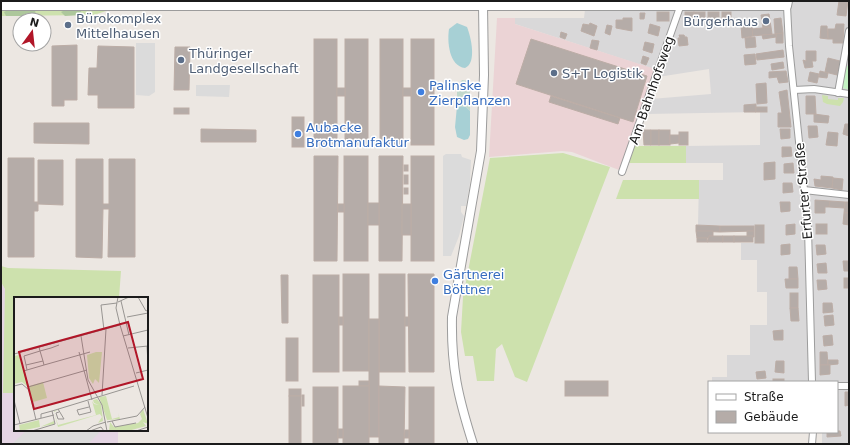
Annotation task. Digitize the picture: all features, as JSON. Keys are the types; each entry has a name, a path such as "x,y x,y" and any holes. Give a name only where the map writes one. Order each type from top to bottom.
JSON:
{"street":[{"path":"1,6 483,5 680,7 787,4"},
{"name":"Erfurter Straße","path":"787,4 808,228 812,381"},
{"path":"473,444 455,381 452,361 451,324 454,298 481,151 484,75 483,5"},
{"name":"Am Bahnhofsweg","path":"622,172 680,7"},
{"path":"838,93 849,31"},
{"path":"794,90 814,89 849,94"},
{"path":"804,190 849,196"},
{"path":"838,386 849,386"},
{"path":"812,444 813,433"}],"shaded area":[{"path":"586,1 849,1 849,444 822,444 822,433 838,433 838,381 712,381 712,377 727,377 727,355 750,355 750,325 767,325 767,292 757,292 757,260 741,260 741,243 754,243 754,226 698,225 699,180 723,180 723,163 686,163 686,146 760,145 760,112 646,114 651,99 711,94 709,69 658,77 660,71 515,24 515,18 584,18"},
{"path":"497,18 515,18 515,24 655,69 619,170 572,152 562,151 489,157"},
{"path":"136,43 155,43 155,92 149,96 136,95"},
{"path":"196,85 230,85 229,97 196,96"},
{"path":"446,154 461,154 462,157 471,160 470,183 466,206 461,206 461,212 464,216 459,236 451,256 443,256 443,156"},
{"path":"1,282 5,289 5,311 14,311 14,431 118,431 118,444 1,444"},
{"path":"26,431 98,431 99,433 88,444 12,444"}],"green space":[{"path":"1,9 150,10 106,11 94,15 52,15 52,12 12,12 12,16 1,16"},
{"path":"28,9 35,10 35,12 12,12 12,16 6,16 4,12 8,10"},
{"path":"74,9 79,9 82,13 80,15 65,16 61,12 65,10 72,11"},
{"path":"847,66 849,66 849,90 843,88 842,84"},
{"path":"462,80 469,81 470,84 470,111 466,107 457,106 457,87"},
{"path":"822,95 828,96 828,99 838,100 838,98 844,98 840,106 823,102"},
{"path":"634,146 686,146 686,163 629,163"},
{"path":"563,153 610,167 527,382 515,377 502,344 496,349 494,381 477,381 473,356 465,356 461,332 463,297 490,158"},
{"path":"623,180 699,180 699,199 616,199"},
{"path":"1,266 8,268 121,271 119,297 14,297 14,393 3,393 5,289 1,282"}],"water":[{"path":"457,23 467,27 470,37 472,55 469,65 465,68 455,63 450,53 448,40 449,29"},
{"path":"457,106 466,107 470,111 470,135 468,139 464,140 457,137 455,127"}],"building":[{"path":"839,1 848,1 846,16 837,15"},
{"path":"657,12 669,12 669,21 657,21"},
{"path":"685,12 694,12 694,20 685,20"},
{"path":"694,12 705,12 705,20 694,20"},
{"path":"708,12 719,12 719,22 708,22"},
{"path":"722,12 731,12 731,22 722,22"},
{"path":"640,13 645,13 644,19 640,19"},
{"path":"769,14 771,27 763,28 761,15"},
{"path":"623,18 632,18 632,31 616,28 616,20 623,20"},
{"path":"781,18 783,33 775,34 774,19"},
{"path":"590,23 597,26 594,36 581,31 583,24 589,25"},
{"path":"650,24 660,27 658,36 648,33"},
{"path":"752,24 753,36 742,38 741,25"},
{"path":"836,24 844,24 843,43 833,43 833,39 828,39 828,29 835,29"},
{"path":"607,25 612,26 610,35 605,33"},
{"path":"821,26 827,26 828,39 820,38"},
{"path":"771,27 772,34 753,36 752,29"},
{"path":"561,32 567,34 565,39 560,37"},
{"path":"783,33 783,43 776,43 776,34"},
{"path":"776,34 776,37 763,39 762,35"},
{"path":"679,35 684,35 687,37 688,45 679,46"},
{"path":"755,37 756,47 746,48 745,38"},
{"path":"314,39 337,39 337,145 314,145"},
{"path":"345,39 368,39 368,145 345,145"},
{"path":"380,39 403,39 403,145 380,145"},
{"path":"411,39 434,39 434,145 411,145"},
{"path":"531,39 647,76 633,122 516,84"},
{"path":"592,40 599,41 597,50 590,48"},
{"path":"645,42 654,44 652,53 643,50"},
{"path":"77,45 77,100 64,100 64,106 52,106 52,46"},
{"path":"98,46 134,47 134,108 98,108 98,95 88,95 89,68 97,68"},
{"path":"175,47 190,47 189,90 174,90"},
{"path":"783,50 784,57 757,60 756,54"},
{"path":"806,51 816,51 816,61 812,61 813,67 805,68 803,60 806,61"},
{"path":"755,54 756,64 745,65 744,55"},
{"path":"643,56 649,58 646,65 641,63"},
{"path":"828,58 840,61 837,75 825,72"},
{"path":"783,62 784,68 772,70 771,64"},
{"path":"786,71 788,82 779,83 777,77 769,78 769,72"},
{"path":"820,71 828,73 827,78 819,77"},
{"path":"810,72 819,74 817,83 808,81"},
{"path":"766,83 767,103 757,104 756,84"},
{"path":"337,88 345,88 345,96 337,96"},
{"path":"403,88 411,88 411,96 403,96"},
{"path":"787,90 791,127 778,127 778,113 782,113 779,92"},
{"path":"551,96 620,118 618,124 549,102"},
{"path":"806,96 815,96 816,114 806,114"},
{"path":"756,104 756,112 744,112 744,105"},
{"path":"756,107 767,107 767,112 756,112"},
{"path":"174,108 189,108 189,114 174,114"},
{"path":"814,114 829,116 828,123 814,122"},
{"path":"292,117 304,117 304,147 292,147"},
{"path":"34,123 89,123 89,144 34,143"},
{"path":"845,124 849,124 849,136 843,134"},
{"path":"808,126 817,126 818,137 809,138"},
{"path":"201,129 256,130 256,142 201,142"},
{"path":"780,129 790,129 790,138 781,139"},
{"path":"643,130 651,130 651,145 644,145"},
{"path":"651,130 659,130 659,145 651,145"},
{"path":"659,130 670,130 670,145 659,145"},
{"path":"679,132 688,132 688,145 679,145"},
{"path":"828,132 838,133 837,146 826,145"},
{"path":"670,135 679,135 679,143 670,144"},
{"path":"782,147 791,147 792,156 782,157"},
{"path":"314,156 338,156 337,261 314,261"},
{"path":"344,156 368,156 368,261 344,261"},
{"path":"379,156 403,156 402,261 379,261"},
{"path":"411,156 434,156 434,261 411,261"},
{"path":"8,158 34,158 34,202 38,202 38,211 34,211 34,257 8,257"},
{"path":"76,159 103,159 103,204 109,204 109,159 135,159 135,257 108,257 109,209 103,209 102,258 76,257"},
{"path":"38,160 63,160 63,205 38,204"},
{"path":"775,162 775,179 764,180 764,163"},
{"path":"793,163 794,173 784,173 784,164"},
{"path":"404,165 408,165 408,171 404,171"},
{"path":"404,175 408,175 408,184 404,184"},
{"path":"821,176 833,177 832,188 815,186 814,179 821,180"},
{"path":"833,178 843,179 842,190 832,188"},
{"path":"783,183 792,183 793,192 783,193"},
{"path":"404,188 408,188 408,194 404,194"},
{"path":"815,200 830,201 829,207 825,207 825,213 815,213"},
{"path":"830,201 845,202 844,208 829,207"},
{"path":"780,202 790,202 790,211 781,212"},
{"path":"845,202 849,202 849,213 844,213"},
{"path":"368,203 379,203 379,225 368,225"},
{"path":"338,204 344,204 344,212 338,212"},
{"path":"402,204 411,204 411,235 402,235"},
{"path":"844,213 849,213 849,225 843,224"},
{"path":"795,224 795,234 786,235 786,225"},
{"path":"816,224 827,224 827,234 816,234"},
{"path":"696,225 720,226 720,232 696,231"},
{"path":"755,225 764,225 764,243 755,243"},
{"path":"720,226 754,226 754,231 720,232"},
{"path":"696,231 713,231 713,236 709,236 709,238 697,238"},
{"path":"747,231 754,231 754,237 747,236"},
{"path":"709,236 723,236 723,242 707,242"},
{"path":"723,236 734,236 734,242 723,242"},
{"path":"734,236 753,236 753,242 734,242"},
{"path":"697,238 707,238 707,242 697,242"},
{"path":"790,244 790,254 781,255 781,245"},
{"path":"816,245 825,245 826,254 817,255"},
{"path":"843,261 849,261 849,271 844,271"},
{"path":"826,263 827,273 818,273 817,264"},
{"path":"789,267 797,267 798,279 789,279"},
{"path":"343,274 369,274 369,371 343,371"},
{"path":"379,274 405,274 405,372 379,372"},
{"path":"408,274 434,274 434,372 409,372"},
{"path":"281,275 288,275 288,323 282,323"},
{"path":"313,275 339,275 339,372 313,372"},
{"path":"844,278 849,278 849,288 844,288"},
{"path":"785,279 798,279 798,288 786,288"},
{"path":"817,280 826,280 827,289 818,290"},
{"path":"790,293 798,293 798,308 790,308"},
{"path":"823,303 832,303 833,312 823,313"},
{"path":"790,308 798,308 799,321 791,321"},
{"path":"833,315 834,325 825,326 824,316"},
{"path":"339,317 343,317 343,325 339,325"},
{"path":"405,317 409,317 409,326 405,326"},
{"path":"369,319 379,319 379,437 369,437"},
{"path":"783,330 783,340 774,340 773,331"},
{"path":"832,335 833,345 824,346 823,336"},
{"path":"286,338 298,338 298,381 286,381"},
{"path":"820,352 827,352 828,365 820,365"},
{"path":"828,360 838,360 838,364 828,365"},
{"path":"776,361 784,361 784,373 775,372"},
{"path":"820,365 830,365 830,374 820,375"},
{"path":"765,371 766,378 757,379 756,372"},
{"path":"773,379 784,379 784,381 773,381"},
{"path":"359,381 369,381 369,386 359,386"},
{"path":"565,381 608,381 608,396 565,396"},
{"path":"343,386 369,386 369,444 343,444"},
{"path":"379,386 405,387 404,444 379,444"},
{"path":"313,387 338,387 338,444 313,444"},
{"path":"409,387 434,387 434,444 409,444"},
{"path":"289,389 301,389 301,396 289,396"},
{"path":"845,392 849,392 849,405 845,406"},
{"path":"302,395 304,395 304,406 302,406"},
{"path":"289,396 301,396 301,444 289,444"},
{"path":"338,429 343,429 343,438 338,438"},
{"path":"405,430 409,430 409,438 404,438"},
{"path":"838,431 840,431 841,436 827,437 827,433 838,433"}],"place":[{"name":"Bürgerhaus","path":"766,21"},
{"name":"Bürokomplex Mittelhausen","path":"68,25"},
{"name":"Thüringer Landgesellschaft","path":"181,60"},
{"name":"S+T Logistik","path":"554,73"},
{"name":"Palinske Zierpflanzen","path":"421,92"},
{"name":"Aubacke Brotmanufaktur","path":"298,134"},
{"name":"Gärtnerei Böttner","path":"435,281"}]}
